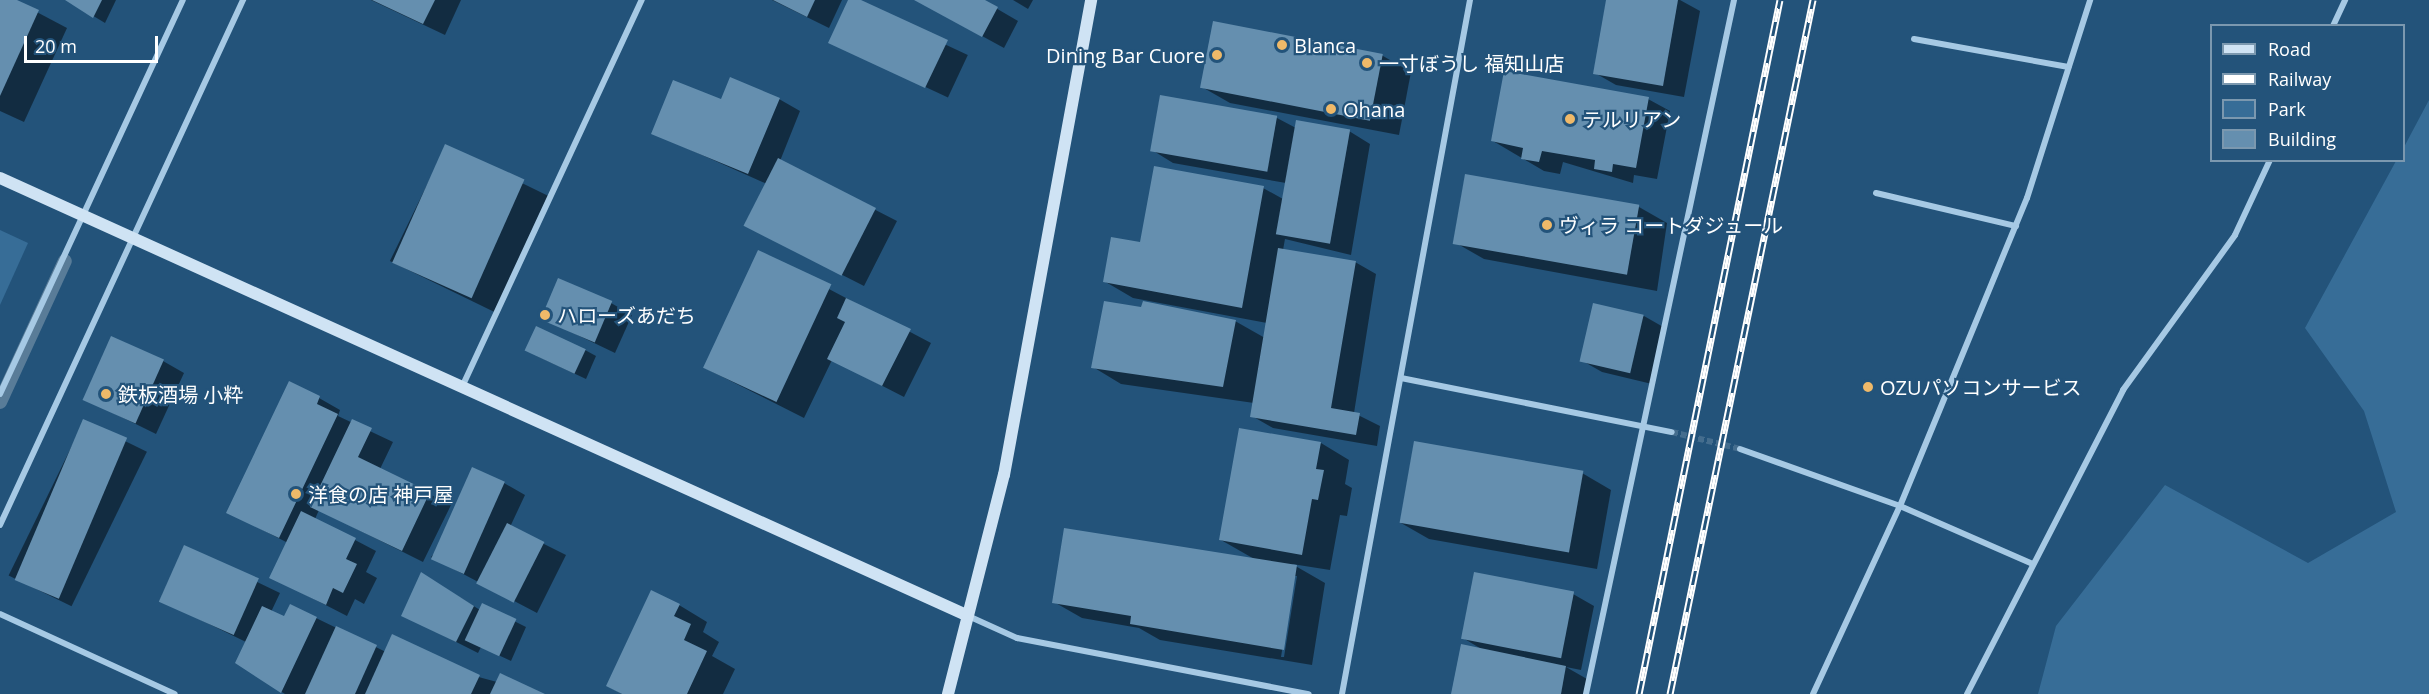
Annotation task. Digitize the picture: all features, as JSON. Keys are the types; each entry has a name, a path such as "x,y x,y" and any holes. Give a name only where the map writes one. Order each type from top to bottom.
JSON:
{"street":[{"path":"0,394 183,0"},
{"path":"0,525 243,0"},
{"path":"461,388 642,0"},
{"path":"948,694 964,614 1004,475 1091,0"},
{"path":"1342,694 1470,0"},
{"path":"1586,694 1734,0"},
{"path":"1813,694 1900,506 2016,226 2090,0"},
{"path":"2333,24 2345,0"},
{"path":"1914,39 2068,67"},
{"path":"1966,694 2122,390 2235,235 2269,162"},
{"path":"0,178 1017,638 1309,694"},
{"path":"1876,193 2016,226"},
{"path":"1401,378 1672,432"},
{"path":"1740,449 1900,506 2033,564"},
{"path":"0,614 176,694"}],"green space":[{"path":"2429,100 2429,694 2038,694 2056,626 2165,485 2308,563 2396,512 2364,411 2305,328 2395,162 2405,162 2405,145"},
{"path":"0,230 28,243 0,305"}],"building":[{"path":"0,0 17,0 39,10 0,96"},
{"path":"65,0 102,0 93,18"},
{"path":"372,0 435,0 423,24"},
{"path":"773,0 815,0 807,17"},
{"path":"848,0 861,0 948,40 925,88 828,43"},
{"path":"914,0 985,0 998,7 982,37"},
{"path":"1606,0 1678,0 1663,86 1593,74"},
{"path":"1213,21 1383,54 1370,121 1200,88"},
{"name":"テルリアン","path":"1504,71 1649,97 1636,168 1613,164 1612,172 1594,169 1595,160 1542,151 1539,162 1521,159 1523,148 1491,141"},
{"path":"730,77 780,98 748,174 651,134 673,80 721,99"},
{"path":"1160,95 1277,116 1267,172 1150,151"},
{"path":"1296,120 1350,130 1330,244 1276,234"},
{"path":"445,144 524,179 472,298 392,263"},
{"path":"778,158 876,208 842,276 743,226"},
{"path":"1154,166 1264,186 1242,308 1103,282 1111,237 1140,242"},
{"name":"ヴィラ コートダジュール","path":"1465,174 1639,205 1627,275 1453,244"},
{"path":"1278,248 1356,261 1331,408 1360,413 1356,435 1250,417"},
{"path":"758,250 831,284 776,402 703,368"},
{"path":"558,278 612,301 595,342 540,319"},
{"path":"846,298 911,329 882,386 827,359 845,322 837,318"},
{"path":"1104,301 1141,307 1143,301 1236,320 1223,387 1091,368"},
{"path":"1593,303 1644,315 1630,373 1580,361"},
{"path":"536,326 586,349 574,374 525,350"},
{"path":"111,336 164,360 136,424 83,400"},
{"path":"289,381 320,396 317,404 338,414 279,538 226,513"},
{"path":"83,419 127,438 59,599 15,580"},
{"path":"352,419 372,428 358,457 430,492 402,551 310,507"},
{"path":"1239,428 1321,442 1316,469 1324,470 1318,500 1312,499 1302,555 1219,540"},
{"path":"1414,441 1583,471 1569,553 1400,523"},
{"path":"472,467 505,482 464,574 431,559"},
{"path":"301,511 356,538 346,559 357,564 343,593 333,588 326,605 269,578"},
{"path":"507,523 544,542 514,603 476,584"},
{"path":"1064,528 1297,565 1284,650 1130,624 1131,616 1052,603"},
{"path":"184,545 259,578 234,635 159,602"},
{"path":"421,572 474,606 456,642 401,616"},
{"path":"1474,572 1574,591 1561,658 1461,639"},
{"path":"651,590 680,604 674,616 691,624 684,640 707,651 687,694 622,694 606,686"},
{"path":"482,603 516,619 499,656 465,640"},
{"path":"290,604 317,617 281,693 235,663 262,606 284,616"},
{"path":"336,626 377,645 355,694 305,694"},
{"path":"392,634 480,675 471,694 365,694"},
{"path":"1461,644 1566,666 1561,694 1451,694"},
{"path":"500,673 545,694 490,694"}],"waterway":[{"path":"0,402 65,261"}],"tunnel":[{"path":"1672,432 1740,449"}],"railway":[{"path":"1639,694 1780,0"},
{"path":"1670,694 1813,0"}],"place":[{"name":"Blanca","path":"1282,45"},
{"name":"Dining Bar Cuore","path":"1217,55"},
{"name":"一寸ぼうし 福知山店","path":"1367,63"},
{"name":"Ohana","path":"1331,109"},
{"name":"テルリアン","path":"1570,119"},
{"name":"ヴィラ コートダジュール","path":"1547,225"},
{"name":"ハローズあだち","path":"545,315"},
{"name":"OZUパソコンサービス","path":"1868,387"},
{"name":"鉄板酒場 小粋","path":"106,394"},
{"name":"洋食の店 神戸屋","path":"296,494"}]}
